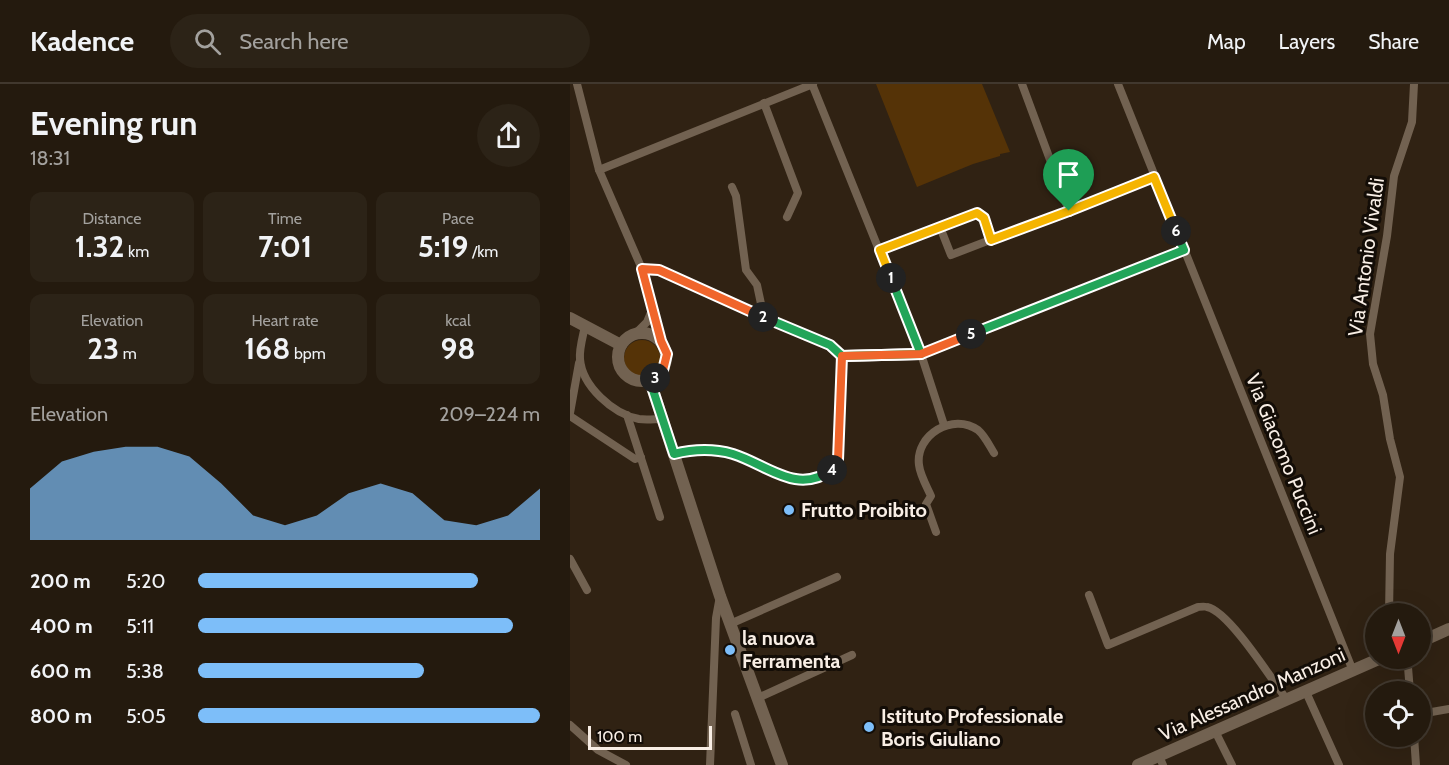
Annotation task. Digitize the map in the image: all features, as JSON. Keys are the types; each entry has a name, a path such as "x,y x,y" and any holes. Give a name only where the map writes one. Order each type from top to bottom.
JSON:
{"street":[{"path":"578,84 599,170 642,269 653,310 661,341 667,354 666,362 658,376 650,381 642,382 634,380 621,370 618,362 624,340 635,334 647,322 653,310"},
{"path":"599,170 812,84 921,354 944,425"},
{"path":"1022,84 1069,211"},
{"name":"Via Giacomo Puccini","path":"1118,84 1353,671"},
{"name":"Via Antonio Vivaldi","path":"1389,603 1390,554 1400,477 1390,439 1383,395 1373,364 1370,334 1387,236 1394,176 1412,122 1414,84"},
{"path":"764,103 798,193 787,217"},
{"path":"940,227 951,255 1154,177"},
{"path":"732,187 736,196 746,270 757,285 764,318"},
{"path":"880,250 977,213 984,218 991,240"},
{"path":"642,269 659,270 830,345 842,356 921,354 1184,250"},
{"path":"570,318 621,345"},
{"path":"585,326 570,414 635,459 640,457"},
{"path":"635,334 649,334 661,341"},
{"path":"674,454 705,449 733,454 797,481 822,477 832,470 838,460 842,356"},
{"path":"580,359 586,380 600,397 619,412 639,418 662,419"},
{"path":"650,381 720,596 782,765"},
{"path":"627,415 660,517"},
{"path":"936,532 926,504 931,496 919,466 920,450 926,439 944,425 961,425 977,429 987,440 994,453"},
{"path":"570,559 587,590"},
{"path":"730,624 837,577"},
{"path":"1089,595 1108,645 1198,607 1207,606 1213,609 1232,625 1287,700"},
{"path":"710,765 716,618 720,596"},
{"path":"1431,637 1449,629"},
{"path":"758,698 852,655"},
{"name":"Via Alessandro Manzoni","path":"1138,765 1161,761 1215,731 1365,665"},
{"path":"1306,692 1339,765"},
{"path":"1431,712 1449,709"},
{"path":"735,714 751,765"},
{"path":"570,725 598,750 626,765"},
{"path":"1215,731 1232,765"},
{"path":"1415,747 1416,765"}],"shaded area":[{"path":"876,84 982,84 1010,152 973,164 917,187"},
{"path":"642,340 655,345 660,358 655,371 642,376 629,371 624,358 629,345"}],"place":[{"name":"Frutto Proibito","path":"789,510"},
{"name":"la nuova Ferramenta","path":"730,650"},
{"name":"Istituto Professionale Boris Giuliano","path":"869,727"}],"route":[{"path":"1069,211 991,240 984,218 977,213 880,250 921,354 842,356 830,345 659,270 642,269 661,341 667,354 663,370 650,381 674,454 705,449 733,454 797,481 822,477 832,470 838,460 842,356 921,354 1184,250 1154,177 1069,211"}]}
